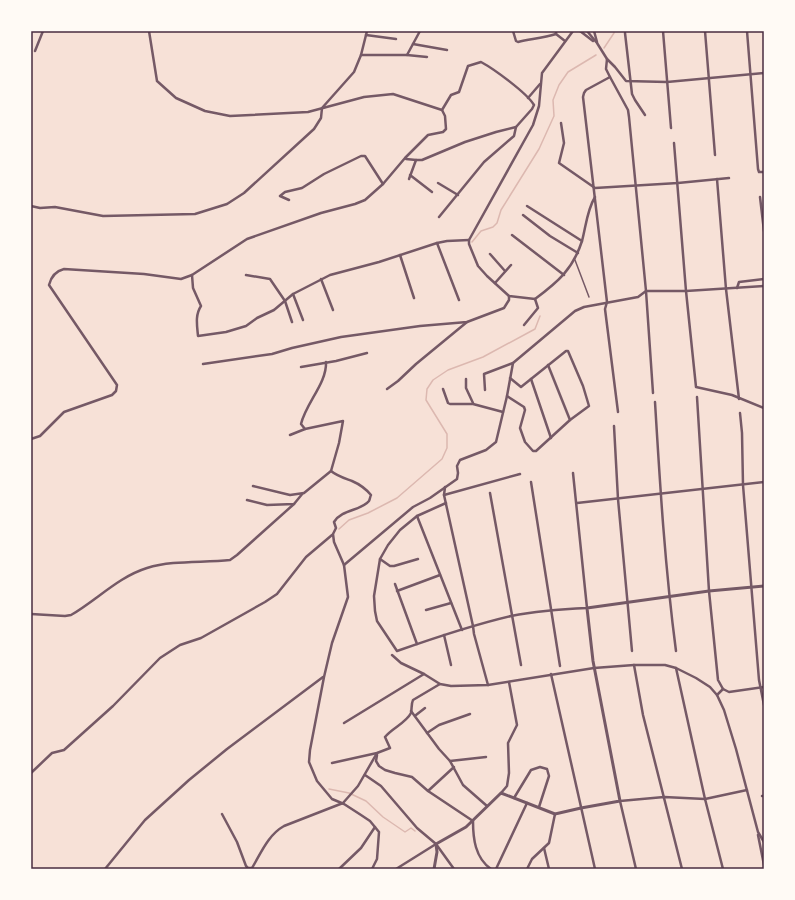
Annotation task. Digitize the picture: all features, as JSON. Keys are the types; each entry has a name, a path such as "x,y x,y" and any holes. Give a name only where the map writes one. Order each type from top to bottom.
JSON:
{"street":[{"path":"35,50 43,31"},
{"path":"31,439 40,436 64,412 112,395 116,391 117,386 49,285 50,280 58,271 64,269 181,278 192,276 247,239 321,213 365,200 383,184 405,158 428,135 443,132 446,129 445,116 442,110 393,94 364,97 308,112 230,116 205,111 176,98 157,81 149,31"},
{"path":"31,206 40,208 55,207 103,216 195,214 227,204 244,193 314,129 321,118 322,108 354,72 361,54 367,31"},
{"path":"407,55 420,31"},
{"path":"514,31 516,41 518,42 535,38 541,39 556,32 565,41"},
{"path":"573,31 542,73 539,106 533,125 469,240 469,244 478,266 509,296 535,299 564,275 575,260 582,241 589,210 596,196"},
{"path":"580,31 597,43"},
{"path":"587,31 597,43 606,60 615,67 624,79 630,82 668,82 764,73"},
{"path":"594,31 597,43"},
{"path":"663,31 671,128"},
{"path":"705,31 715,155"},
{"path":"747,31 759,172 764,172"},
{"path":"625,33 632,94 645,115"},
{"path":"366,35 396,39"},
{"path":"413,44 447,50"},
{"path":"361,54 427,57"},
{"path":"606,60 606,69 628,110 629,117 646,291 653,393"},
{"path":"439,217 484,162 514,136 516,127 533,108 533,103 511,83 480,62 468,66 459,92 451,95 442,110"},
{"path":"610,77 590,87 584,93 583,97 596,196 607,302 605,309 618,412"},
{"path":"528,98 541,84"},
{"path":"561,123 564,143 559,163 595,188 678,183 728,178"},
{"path":"405,158 422,160 465,142 516,127"},
{"path":"674,143 686,291 696,387 732,395 764,408"},
{"path":"289,200 280,196 286,192 302,188 324,174 361,156 365,156 383,184"},
{"path":"409,179 416,160"},
{"path":"410,175 432,192"},
{"path":"717,179 726,289 739,399"},
{"path":"438,183 458,195"},
{"path":"760,197 764,231"},
{"path":"527,206 582,241"},
{"path":"523,215 550,236 578,253"},
{"path":"512,235 564,275"},
{"path":"192,276 193,288 201,306 198,311 197,319 198,336 226,332 246,326 257,318 274,310 293,294 322,279 338,273 380,262 437,243 469,240"},
{"path":"437,243 459,300"},
{"path":"490,254 505,272"},
{"path":"400,255 414,298"},
{"path":"575,260 589,297"},
{"path":"495,283 511,265"},
{"path":"246,275 270,279 285,301 292,322"},
{"path":"322,279 333,310"},
{"path":"737,288 739,282 764,279"},
{"path":"485,390 484,374 513,363 575,311 584,307 638,297 646,291 686,291 764,286"},
{"path":"293,294 303,320"},
{"path":"203,364 272,354 341,337 420,326 468,322 504,308 507,305 509,296"},
{"path":"524,325 538,308 535,299"},
{"path":"388,389 468,322"},
{"path":"507,396 524,407 525,410 520,428 525,442 532,450 536,451 570,420 588,408 589,404 570,352 566,351 521,387 510,378"},
{"path":"301,367 359,356 367,353"},
{"path":"305,429 301,424 303,416 325,374 326,362"},
{"path":"344,565 413,507 458,478 457,466 460,460 486,450 496,442 513,363"},
{"path":"548,365 570,420"},
{"path":"466,379 466,388 473,404"},
{"path":"531,379 551,438"},
{"path":"443,389 450,404 473,404 503,412"},
{"path":"697,397 709,591 718,680 723,689 728,692 762,687"},
{"path":"655,402 660,494 669,597 676,651"},
{"path":"740,413 743,485 764,705"},
{"path":"31,614 72,615 121,580 147,568 164,565 230,560 331,470 339,443 343,420 305,429 290,435"},
{"path":"614,426 618,499 632,651"},
{"path":"31,773 52,753 64,750 70,745 113,706 160,658 180,645 201,638 277,594 306,556 333,534 336,528 334,522 337,518 369,501 371,495 365,488 352,481 335,475 331,470"},
{"path":"573,473 594,668 620,801 636,869"},
{"path":"444,495 520,474"},
{"path":"531,482 560,666"},
{"path":"577,503 764,482"},
{"path":"253,486 290,495 304,493"},
{"path":"445,487 444,495 474,634 488,685"},
{"path":"490,493 521,665"},
{"path":"247,500 267,505 294,504"},
{"path":"446,503 417,516 400,530 388,545 380,559 374,596 375,611 377,621 397,651 473,626 512,616 552,610 587,608 709,591 764,586"},
{"path":"417,516 462,630"},
{"path":"333,534 334,542 344,565 348,597 332,643 324,677 310,750 310,762 317,781 332,799 343,803 361,815 379,832 377,859 372,869"},
{"path":"380,559 390,566 418,559"},
{"path":"398,592 440,575"},
{"path":"395,584 417,644"},
{"path":"426,610 451,603"},
{"path":"444,635 452,665"},
{"path":"392,655 401,663 424,674 440,684 451,686 488,685 594,668 634,665 665,665 676,668 696,678 710,687 717,695 724,710 758,832 764,865"},
{"path":"634,665 644,715 682,869"},
{"path":"676,668 705,799 723,869"},
{"path":"344,723 424,674"},
{"path":"551,674 595,869"},
{"path":"105,869 145,820 189,780 227,749 324,677"},
{"path":"396,869 466,827 507,786 509,773 508,742 517,725 509,682"},
{"path":"440,684 413,700 411,705 412,711 439,749 450,761 463,785 487,806"},
{"path":"717,695 723,689"},
{"path":"416,716 425,708"},
{"path":"332,763 390,748 385,737 407,718 412,711"},
{"path":"427,733 439,726 470,714"},
{"path":"222,814 237,842 246,866 248,868 252,868 270,838 276,831 284,826 343,803 358,786 377,752"},
{"path":"377,752 376,761 379,766 385,770 412,777 428,792 473,821"},
{"path":"450,761 486,757"},
{"path":"428,792 454,767"},
{"path":"514,798 531,770 540,767 547,769 549,776 539,807"},
{"path":"365,775 381,786 417,828 436,844 454,869"},
{"path":"501,793 555,814 620,801 664,797 705,799 747,790"},
{"path":"496,869 528,803"},
{"path":"527,869 532,859 549,843 555,814"},
{"path":"473,821 473,840 485,865 491,869"},
{"path":"339,869 361,848 375,827"},
{"path":"758,832 764,842"},
{"path":"434,869 437,852 436,844"},
{"path":"544,847 549,869"}],"waterway":[{"path":"604,48 614,31"},
{"path":"472,242 481,231 493,227 497,223 501,210 539,149 554,116 553,100 559,85 568,72 596,55"},
{"path":"339,529 349,520 368,513 397,498 442,459 447,448 447,434 426,400 427,389 433,380 448,370 483,357 535,329 540,316"},
{"path":"329,789 349,793 366,801 383,817 405,832 411,828 415,831"}]}
